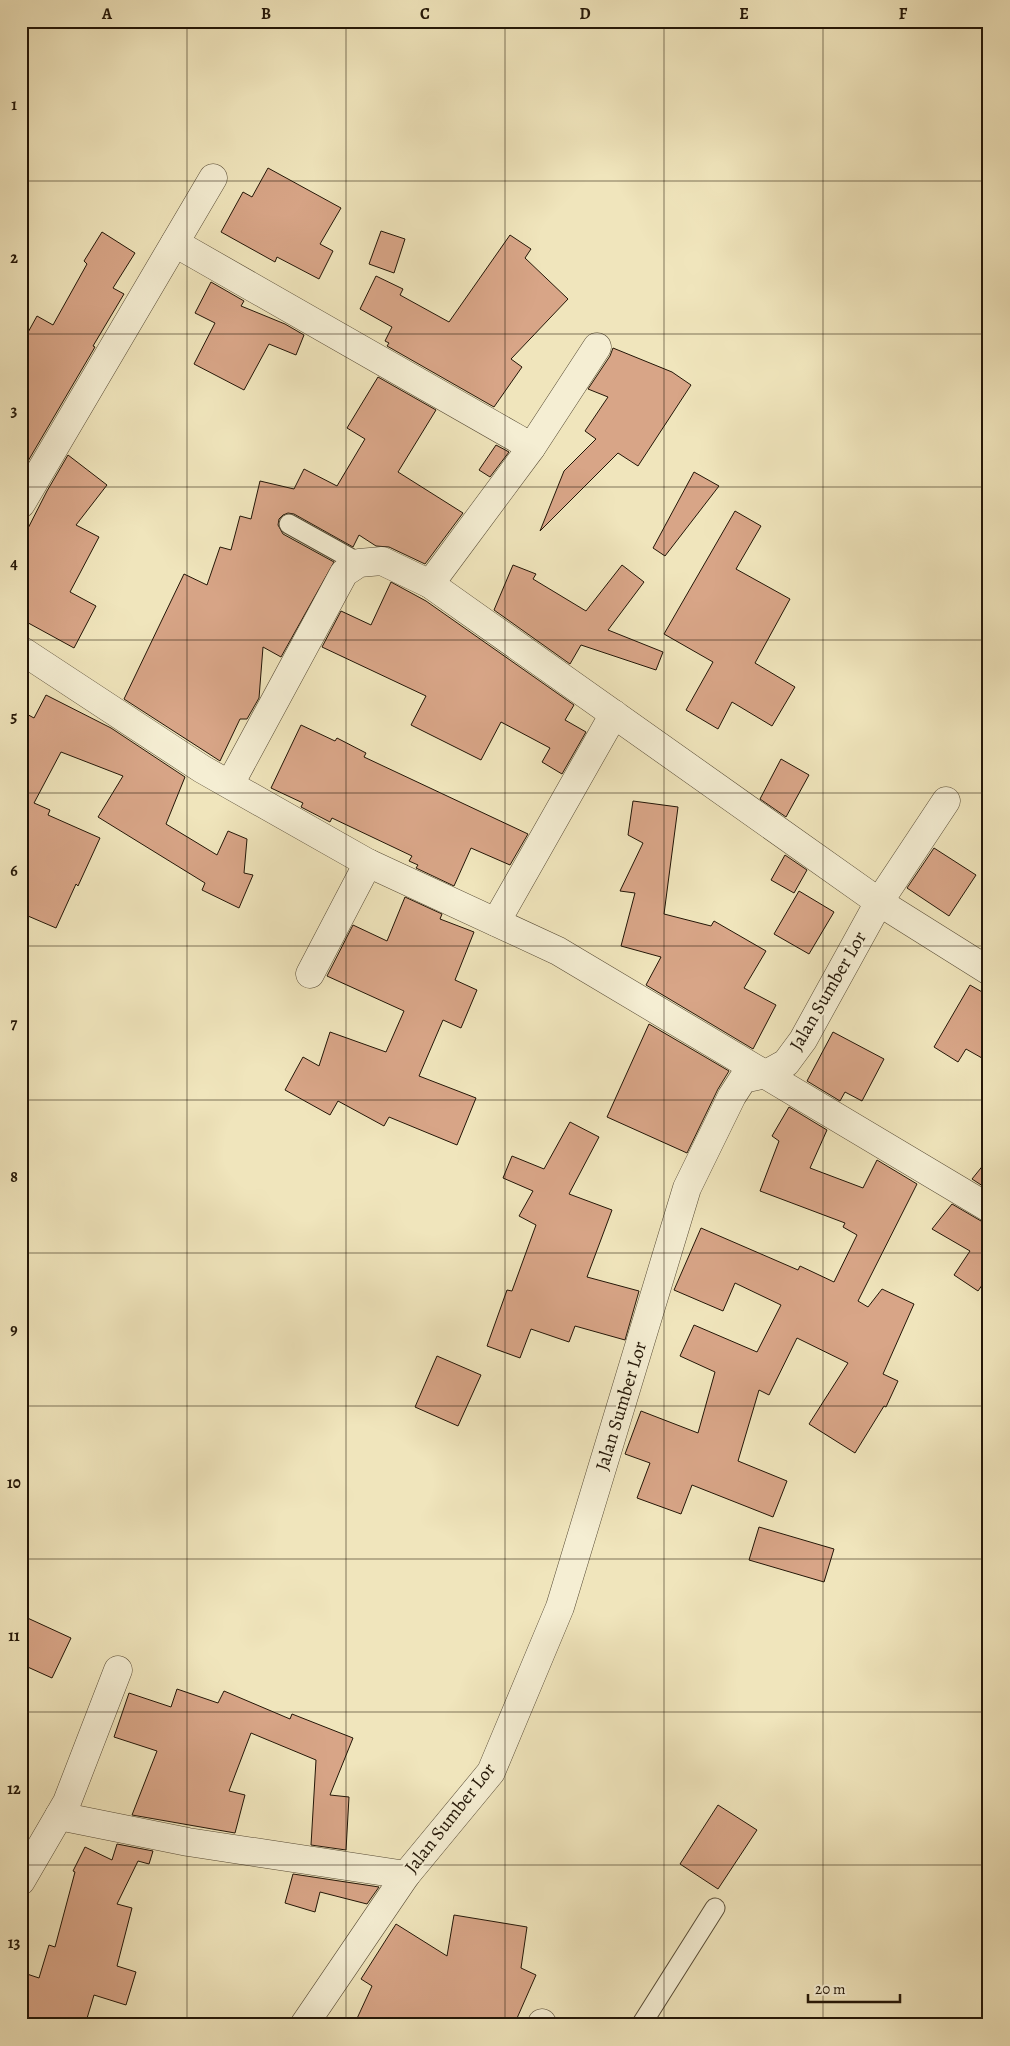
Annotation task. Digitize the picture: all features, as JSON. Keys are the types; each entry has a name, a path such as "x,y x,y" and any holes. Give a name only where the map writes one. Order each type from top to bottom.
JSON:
{"street":[{"path":"21,504 213,178"},
{"path":"175,243 518,439 530,448"},
{"path":"430,584 530,448 597,347"},
{"path":"230,784 344,573 359,562 382,560 430,584 879,902 989,970"},
{"path":"21,650 202,769 368,863 558,951 989,1208"},
{"path":"496,922 614,714"},
{"name":"Jalan Sumber Lor","path":"304,2025 406,1875 491,1772 560,1607 686,1188 732,1096 743,1079 766,1074 786,1063 803,1040 879,902 946,801"},
{"path":"310,974 368,863"},
{"path":"21,1881 67,1802 118,1670"},
{"path":"59,1816 188,1842 406,1875"}],"lane":[{"path":"289,524 359,562"},
{"path":"641,2025 715,1908"}],"building":[{"path":"268,168 341,208 320,244 333,251 319,279 277,257 275,262 221,232 243,192 252,197"},
{"path":"381,231 405,239 394,273 369,264"},
{"path":"102,232 135,253 113,288 124,294 21,473 21,345 37,316 53,325 87,264 84,261"},
{"path":"510,235 531,249 525,258 568,299 511,359 522,367 494,407 387,346 389,343 385,341 392,327 360,309 376,276 403,289 400,295 449,322"},
{"path":"211,282 244,301 241,306 285,324 304,335 296,355 269,344 244,390 194,364 215,323 195,313"},
{"path":"613,348 672,372 691,385 638,466 618,453 540,531 564,471 596,439 585,431 608,397 588,389 610,356"},
{"path":"378,377 436,410 398,472 463,513 425,564 389,547 376,546 359,535 353,547 294,514 288,513 279,519 278,525 283,534 334,562 281,657 263,647 259,698 247,719 240,719 220,761 124,699 184,574 207,585 220,547 231,550 240,516 251,519 260,481 294,489 304,469 337,486 365,439 347,428"},
{"path":"496,445 509,452 490,477 479,470"},
{"path":"68,455 107,485 76,525 99,537 70,592 96,606 74,648 21,619 21,542"},
{"path":"694,472 719,486 665,556 653,548"},
{"path":"735,511 761,526 736,569 790,599 755,663 795,687 772,726 732,702 718,729 686,710 713,662 664,634"},
{"path":"513,565 536,574 533,579 586,611 622,565 644,582 608,630 663,652 656,670 581,645 570,664 494,610"},
{"path":"391,582 426,601 574,705 565,720 586,732 562,774 542,762 550,748 501,722 481,760 411,725 426,696 322,647 341,611 371,625"},
{"path":"46,695 111,728 185,777 166,824 217,855 228,831 247,839 244,873 253,875 239,908 202,890 205,883 98,817 123,776 61,752 34,803 50,810 48,815 100,838 56,928 21,913 21,711 34,718"},
{"path":"301,725 335,741 337,738 366,753 364,757 528,834 510,865 471,848 454,886 416,868 418,865 409,861 412,856 332,818 330,822 301,807 303,803 271,788"},
{"path":"781,759 809,775 786,817 760,799"},
{"path":"633,801 678,807 664,914 711,926 714,921 766,951 744,988 776,1005 753,1049 646,985 661,957 621,946 635,893 620,891 643,843 628,835"},
{"path":"934,848 976,875 949,916 907,888"},
{"path":"785,855 807,870 794,893 771,880"},
{"path":"799,891 834,912 809,954 774,934"},
{"path":"405,897 442,914 440,919 474,932 455,980 477,990 461,1028 443,1020 419,1076 476,1098 457,1145 389,1117 384,1126 338,1101 330,1115 285,1090 303,1057 319,1066 330,1032 386,1052 404,1011 327,976 353,925 387,941"},
{"path":"970,985 989,996 989,1062 966,1049 958,1062 934,1047"},
{"path":"649,1024 729,1071 718,1089 687,1153 607,1117"},
{"path":"833,1032 884,1059 862,1101 845,1092 840,1101 807,1081"},
{"path":"789,1107 827,1130 810,1168 863,1188 877,1160 917,1184 858,1301 868,1307 882,1289 914,1304 883,1374 898,1381 886,1407 884,1406 855,1453 809,1424 848,1363 797,1338 769,1395 759,1390 738,1461 787,1481 773,1517 692,1485 681,1514 637,1498 650,1463 625,1454 641,1411 698,1433 715,1372 680,1356 694,1325 757,1352 781,1305 735,1283 723,1311 674,1290 701,1228 798,1270 800,1266 834,1282 857,1235 843,1227 845,1223 760,1191 779,1141 772,1136"},
{"path":"570,1122 599,1137 569,1194 612,1210 587,1277 639,1291 625,1340 575,1326 569,1342 531,1329 520,1358 487,1346 507,1290 512,1291 536,1225 519,1216 533,1191 503,1178 512,1156 544,1169"},
{"path":"989,1158 989,1190 972,1179"},
{"path":"952,1204 989,1224 989,1275 978,1291 954,1275 970,1251 932,1229"},
{"path":"437,1356 481,1375 458,1426 415,1407"},
{"path":"759,1527 834,1549 824,1582 749,1560"},
{"path":"21,1615 71,1638 52,1678 21,1664"},
{"path":"177,1689 218,1703 224,1691 290,1719 292,1714 353,1738 330,1795 349,1797 346,1850 311,1845 316,1760 251,1733 229,1791 245,1795 235,1833 132,1815 157,1751 114,1737 129,1693 171,1707"},
{"path":"718,1805 757,1830 718,1889 680,1864"},
{"path":"117,1844 153,1851 149,1864 138,1861 117,1904 132,1908 117,1966 136,1972 126,2005 94,1995 85,2025 54,2025 21,2015 21,1972 39,1978 49,1945 55,1947 75,1872 73,1871 85,1847 112,1860"},
{"path":"293,1874 379,1887 367,1904 320,1892 315,1912 285,1903"},
{"path":"454,1915 527,1927 521,1968 536,1975 514,2025 354,2025 372,1986 361,1979 396,1924 447,1956"}]}
